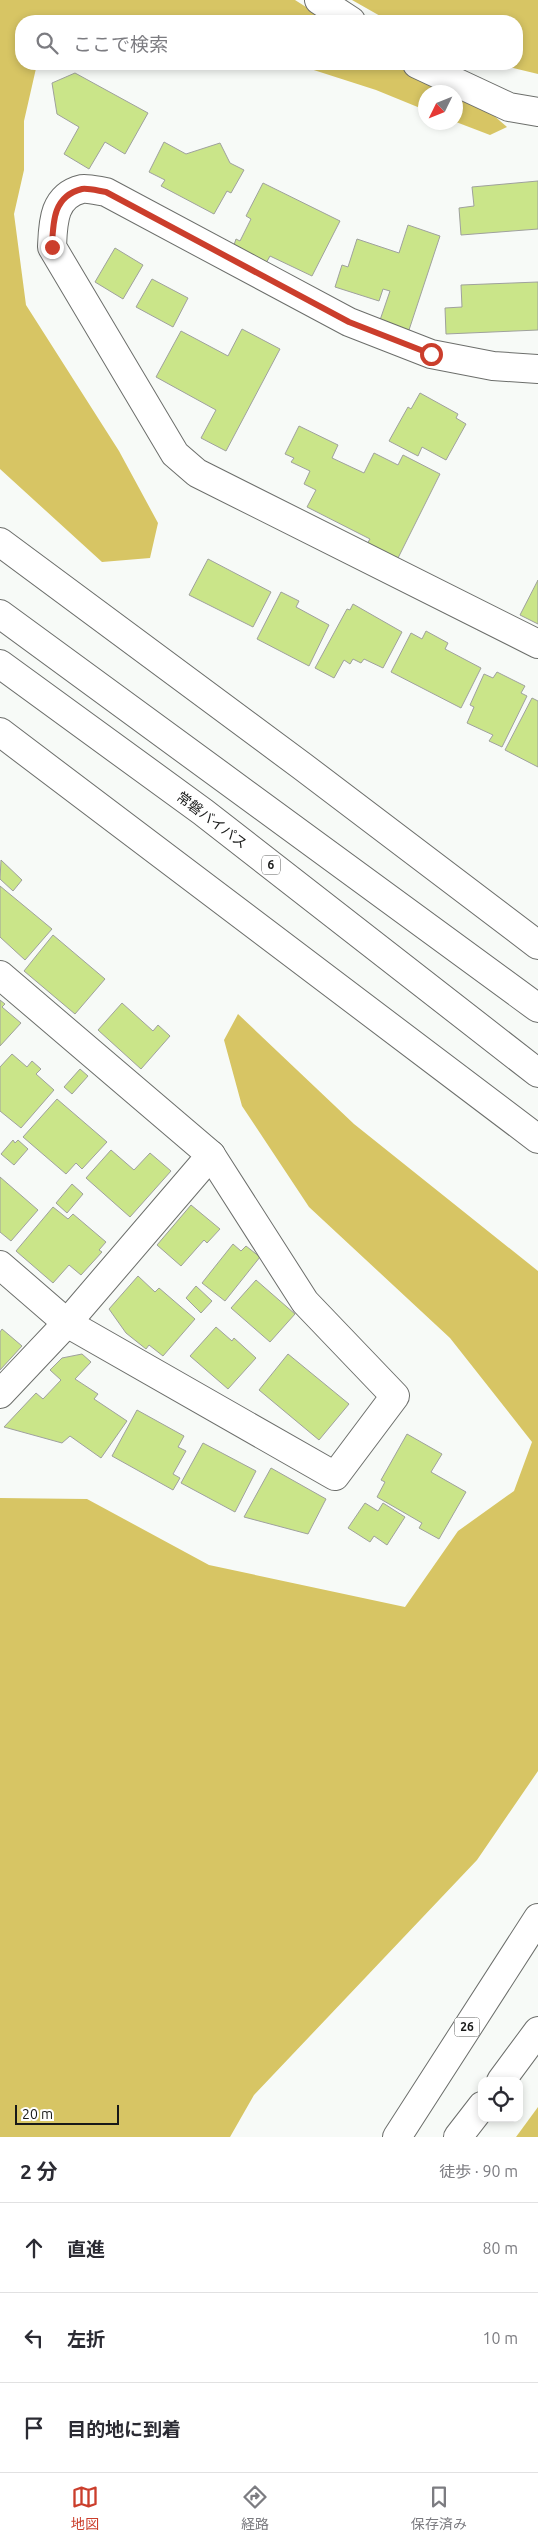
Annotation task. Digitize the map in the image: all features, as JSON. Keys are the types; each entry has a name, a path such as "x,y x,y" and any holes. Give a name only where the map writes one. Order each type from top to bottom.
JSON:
{"main road":[{"path":"319,0 342,15"},
{"path":"430,70 509,107 538,112"},
{"path":"538,369 493,366 431,354 349,322 106,192 83,189 61,200 53,218 52,247 175,454 197,473 538,644"},
{"path":"0,542 302,766 538,945"},
{"path":"0,614 538,1008"},
{"name":"常磐バイパス","path":"0,664 203,812 538,1073"},
{"path":"0,732 538,1139"},
{"path":"0,975 211,1155 306,1302 395,1396 335,1476 67,1323 0,1265"},
{"path":"0,1394 67,1323 211,1155"},
{"name":"26","path":"396,2137 538,1918"},
{"path":"504,2077 538,2031"},
{"path":"458,2137 478,2111"}],"shaded area":[{"path":"0,0 295,0 319,15 15,15 15,70 36,70 24,121 24,170 14,214 26,305 119,451 158,523 150,558 102,562 0,469"},
{"path":"352,0 538,0 538,74 521,70 523,70 523,15 378,15"},
{"path":"314,70 407,70 436,85 418,85 418,107 376,90"},
{"path":"463,100 492,114 507,127 490,135 463,125"},
{"path":"238,1014 354,1124 538,1271 538,1771 477,1860 254,2095 230,2137 0,2137 0,1498 87,1499 209,1565 405,1607 458,1531 514,1491 532,1442 450,1338 309,1207 242,1106 224,1040"},
{"path":"538,2107 538,2137 516,2137"}],"building":[{"path":"75,73 148,113 125,154 105,142 89,169 64,154 79,127 57,114 52,83"},
{"path":"164,142 186,154 220,143 230,163 244,170 231,193 227,191 214,214 161,186 165,180 149,172"},
{"path":"538,181 538,229 461,235 459,208 474,206 472,187"},
{"path":"263,183 340,221 312,276 270,256 265,265 233,248 236,239 240,241 251,219 246,216"},
{"path":"408,225 440,236 408,333 379,323 390,291 383,289 379,301 335,287 342,265 348,267 357,239 399,253"},
{"path":"115,248 143,265 123,299 95,282"},
{"path":"152,279 188,298 173,327 136,307"},
{"path":"538,282 538,330 446,334 445,308 462,307 461,285"},
{"path":"242,329 280,349 226,451 201,438 216,410 156,377 181,331 228,356"},
{"path":"420,393 458,414 456,418 466,424 446,460 422,447 418,456 389,441 408,407 411,409"},
{"path":"299,426 338,445 332,458 364,473 374,453 398,465 403,455 440,474 398,558 367,544 370,539 307,507 316,490 304,484 310,471 291,462 294,458 285,454"},
{"path":"208,559 271,592 253,627 189,595"},
{"path":"538,580 538,624 520,615"},
{"path":"281,592 299,601 296,607 329,625 309,666 257,639"},
{"path":"353,604 402,632 383,668 364,659 361,663 353,659 350,664 344,660 334,678 315,668 347,609 350,610"},
{"path":"426,631 448,643 445,649 481,668 461,708 391,672 411,633 422,639"},
{"path":"497,672 525,686 521,693 527,696 502,747 489,741 493,735 467,723 474,707 470,705 484,674 493,678"},
{"path":"532,698 538,701 538,767 505,750"},
{"path":"1,860 22,880 13,891 0,879"},
{"path":"0,886 52,929 25,960 0,937"},
{"path":"53,935 105,979 75,1014 24,971"},
{"path":"0,1000 5,1004 2,1007 21,1023 0,1046"},
{"path":"122,1003 153,1031 158,1025 170,1036 141,1069 98,1030"},
{"path":"12,1054 27,1067 32,1061 41,1069 36,1074 54,1090 21,1128 0,1111 0,1067"},
{"path":"80,1069 88,1076 72,1094 64,1087"},
{"path":"57,1099 107,1142 82,1169 76,1163 66,1174 23,1137"},
{"path":"13,1140 15,1143 18,1140 28,1149 14,1165 1,1154"},
{"path":"111,1150 134,1170 150,1153 171,1171 130,1217 86,1178"},
{"path":"0,1177 38,1210 11,1241 0,1232"},
{"path":"72,1184 83,1194 67,1213 56,1203"},
{"path":"191,1205 220,1229 207,1243 204,1240 181,1266 157,1245"},
{"path":"53,1207 68,1219 73,1214 106,1242 99,1250 102,1252 81,1275 69,1265 53,1283 16,1251"},
{"path":"233,1244 241,1251 246,1246 260,1257 225,1301 202,1283"},
{"path":"138,1276 155,1292 159,1288 195,1319 163,1356 149,1345 146,1349 126,1333 109,1309"},
{"path":"256,1280 295,1314 270,1342 231,1308"},
{"path":"196,1286 212,1301 201,1313 186,1298"},
{"path":"216,1327 232,1341 234,1338 256,1358 228,1389 190,1356"},
{"path":"2,1329 22,1346 0,1370 0,1332"},
{"path":"82,1354 91,1362 75,1379 98,1394 94,1399 127,1421 101,1458 70,1436 62,1443 4,1427 36,1393 43,1399 61,1380 50,1370 62,1358"},
{"path":"288,1354 349,1404 319,1440 259,1390"},
{"path":"137,1410 184,1436 178,1447 186,1451 173,1474 180,1478 173,1490 112,1456"},
{"path":"407,1434 442,1454 431,1472 466,1492 439,1539 419,1528 422,1523 377,1497 385,1482 381,1480"},
{"path":"203,1443 256,1471 235,1512 181,1483"},
{"path":"271,1468 326,1499 308,1534 244,1517"},
{"path":"365,1503 378,1511 383,1503 405,1517 387,1545 374,1536 370,1542 348,1528"}],"route":[{"path":"52,247 53,218 61,200 83,189 106,192 349,322 431,354"}]}
